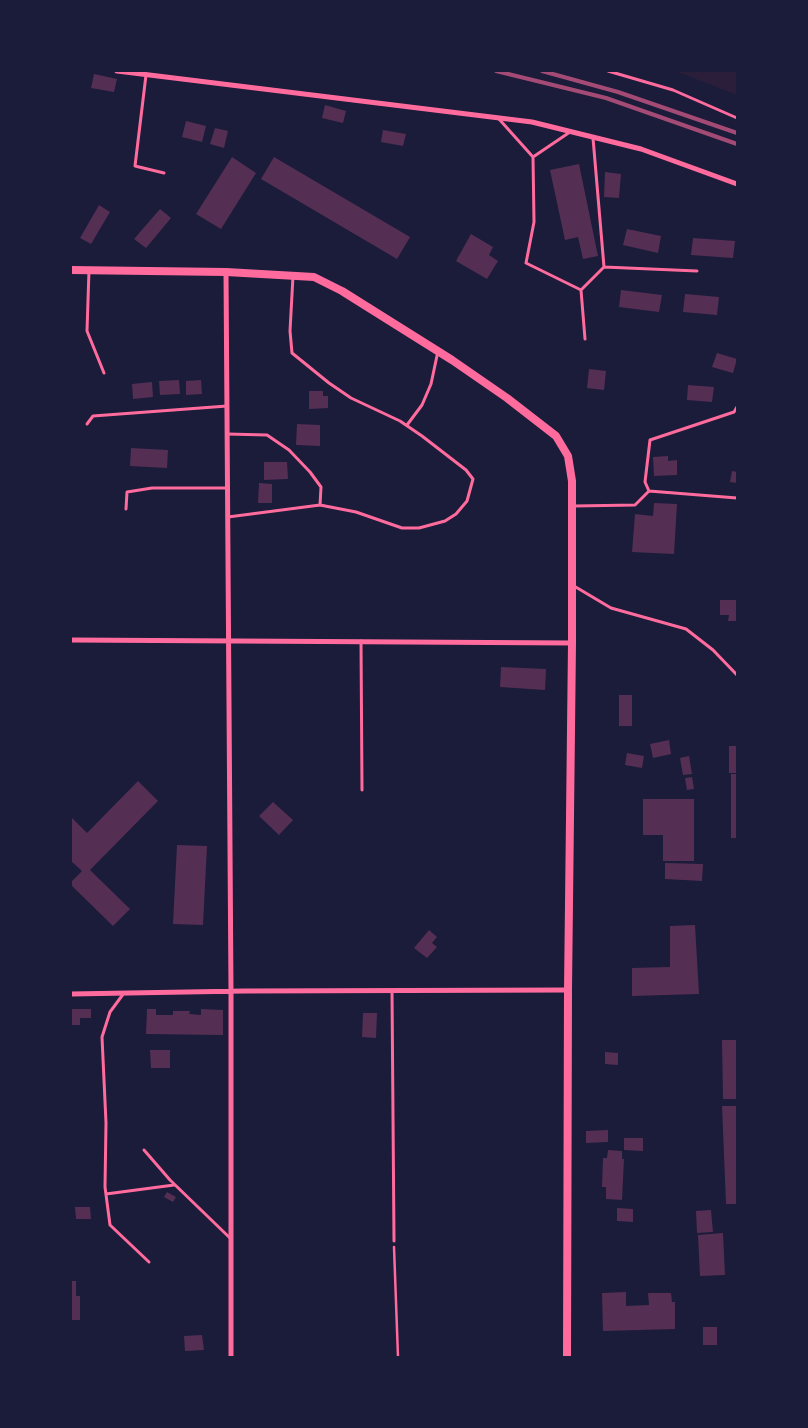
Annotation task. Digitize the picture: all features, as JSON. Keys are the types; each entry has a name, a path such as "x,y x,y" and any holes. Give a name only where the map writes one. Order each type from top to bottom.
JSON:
{"street":[{"path":"117,71 532,122 640,148 737,184"},
{"path":"71,270 226,272 314,277 342,291 438,351 507,398 556,436 568,456 572,481 572,643 568,990 567,1357"},
{"path":"226,272 232,1357"},
{"path":"71,640 572,643"},
{"path":"71,994 231,991 568,990"}],"lane":[{"path":"608,71 673,90 737,118"},
{"path":"146,75 135,166 164,173"},
{"path":"498,118 533,157 534,222 526,263 581,290"},
{"path":"533,157 570,132"},
{"path":"593,137 604,267"},
{"path":"585,339 581,290 604,267 697,270"},
{"path":"89,270 87,331 104,373"},
{"path":"228,517 320,505 356,512 402,528 420,528 445,521 456,514 467,501 473,479 466,470 407,426 351,398 292,353 290,331 293,276"},
{"path":"407,426 422,405 431,384 438,351"},
{"path":"87,424 93,416 227,406"},
{"path":"649,491 644,482 650,440 734,412 737,407"},
{"path":"228,434 266,434 289,450 310,472 321,488 320,505"},
{"path":"126,509 127,492 152,488 228,488"},
{"path":"572,506 635,505 649,491 737,498"},
{"path":"572,586 611,608 686,629 713,650 737,675"},
{"path":"361,641 362,790"},
{"path":"392,991 394,1241"},
{"path":"124,993 110,1012 102,1037 106,1123 106,1194 110,1225 149,1262"},
{"path":"144,1150 175,1185 232,1241"},
{"path":"106,1194 175,1185"}],"path":[{"path":"394,1241 398,1357"}],"shaded area":[{"path":"675,71 737,71 737,95"}],"building":[{"path":"94,74 117,79 114,92 91,88"},
{"path":"325,105 346,111 343,123 322,118"},
{"path":"186,121 206,126 202,142 182,137"},
{"path":"215,128 228,131 224,148 210,144"},
{"path":"383,130 406,134 403,146 381,142"},
{"path":"232,157 256,173 221,229 196,214"},
{"path":"274,157 410,237 397,259 261,179"},
{"path":"579,164 598,256 583,259 578,237 565,240 550,170"},
{"path":"605,172 621,174 619,198 604,197"},
{"path":"99,205 110,212 91,244 80,238"},
{"path":"160,209 171,218 146,248 134,239"},
{"path":"627,229 661,236 658,253 623,245"},
{"path":"471,234 493,247 489,255 498,261 487,279 456,261"},
{"path":"693,238 735,241 733,258 691,255"},
{"path":"621,290 662,295 659,312 619,307"},
{"path":"685,294 719,297 717,315 683,312"},
{"path":"717,353 737,359 733,373 712,367"},
{"path":"589,369 606,371 604,390 587,388"},
{"path":"179,380 180,394 160,395 159,381"},
{"path":"201,380 202,394 186,395 186,381"},
{"path":"152,382 153,397 133,399 132,384"},
{"path":"688,385 714,387 712,402 687,400"},
{"path":"309,391 323,391 323,396 328,396 328,408 309,409"},
{"path":"297,424 320,425 320,446 296,445"},
{"path":"131,448 168,450 167,468 130,466"},
{"path":"668,456 668,461 677,460 677,475 654,476 653,457"},
{"path":"264,462 287,462 288,479 264,480"},
{"path":"732,471 737,472 737,483 730,482"},
{"path":"259,483 272,484 272,503 258,503"},
{"path":"654,503 677,504 674,554 632,552 635,514 653,516"},
{"path":"720,600 737,600 737,621 728,621 729,615 720,615"},
{"path":"501,667 546,669 545,690 500,687"},
{"path":"619,695 632,695 632,726 619,726"},
{"path":"669,740 671,754 653,758 650,744"},
{"path":"729,746 737,746 737,773 729,773"},
{"path":"627,753 644,756 642,768 625,765"},
{"path":"689,756 692,774 683,775 680,758"},
{"path":"731,774 737,774 737,838 731,838"},
{"path":"692,777 694,789 687,790 685,778"},
{"path":"138,781 158,801 90,870 130,909 113,926 71,885 71,882 82,871 71,861 71,817 87,833"},
{"path":"643,799 694,799 694,861 663,861 663,835 643,835"},
{"path":"273,802 293,820 279,835 259,816"},
{"path":"177,845 207,846 203,925 173,924"},
{"path":"665,863 703,864 702,881 665,879"},
{"path":"695,925 699,994 632,996 632,968 670,967 670,926"},
{"path":"429,930 437,937 432,943 437,947 427,958 414,948"},
{"path":"71,1009 91,1009 91,1018 80,1018 80,1025 71,1025"},
{"path":"147,1009 156,1009 156,1015 173,1015 173,1011 190,1011 189,1014 201,1015 201,1009 223,1010 223,1035 146,1034"},
{"path":"363,1013 377,1013 376,1038 362,1037"},
{"path":"722,1040 737,1040 737,1099 723,1099"},
{"path":"150,1050 170,1050 170,1068 151,1068"},
{"path":"605,1052 618,1053 618,1065 605,1064"},
{"path":"722,1106 737,1106 737,1204 726,1204"},
{"path":"608,1130 608,1142 586,1143 586,1131"},
{"path":"624,1138 643,1138 643,1151 624,1150"},
{"path":"608,1150 622,1151 622,1159 624,1159 622,1200 606,1199 606,1187 602,1187 603,1158 607,1158"},
{"path":"167,1192 176,1197 173,1202 164,1197"},
{"path":"75,1207 90,1207 91,1219 76,1219"},
{"path":"617,1208 633,1209 633,1222 617,1221"},
{"path":"711,1210 713,1232 697,1233 696,1211"},
{"path":"723,1233 725,1275 700,1276 698,1235"},
{"path":"71,1281 76,1281 76,1296 80,1296 80,1320 71,1320"},
{"path":"626,1292 626,1306 649,1305 648,1293 671,1293 672,1302 675,1302 675,1329 603,1331 602,1293"},
{"path":"703,1327 717,1327 717,1345 703,1345"},
{"path":"202,1335 204,1350 185,1351 184,1336"}],"railway":[{"path":"496,71 606,98 737,144"},
{"path":"542,71 618,92 737,133"}]}
